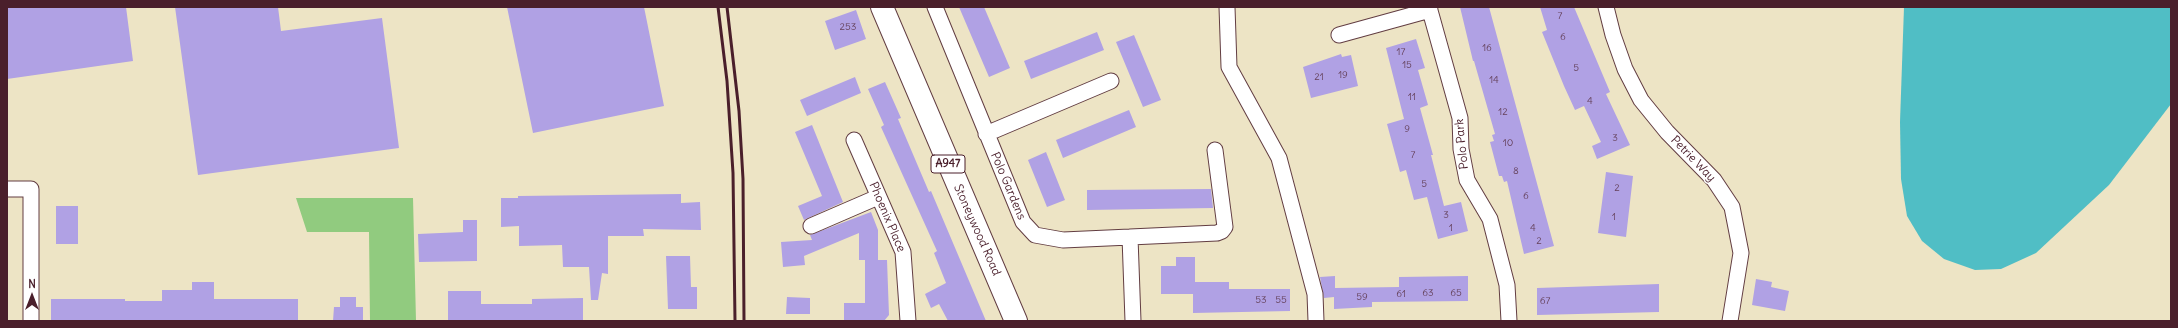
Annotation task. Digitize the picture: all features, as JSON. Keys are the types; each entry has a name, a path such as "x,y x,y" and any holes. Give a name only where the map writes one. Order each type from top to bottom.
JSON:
{"main road":[{"name":"Stoneywood Road","path":"882,7 1016,321"}],"street":[{"name":"Polo Gardens","path":"935,7 1023,222 1035,235 1062,240 1217,233 1222,231 1226,227 1215,150"},
{"path":"1227,7 1229,67 1279,158 1315,294 1316,321"},
{"name":"Petrie Way","path":"1606,7 1613,35 1625,69 1641,100 1667,132 1714,180 1732,207 1741,253 1730,321"},
{"name":"Polo Park","path":"1339,35 1430,8 1460,118 1461,149 1466,180 1490,220 1507,285 1509,321"},
{"path":"986,134 1111,81"},
{"name":"Phoenix Place","path":"854,140 903,252 908,321"},
{"path":"7,189 30,189 31,321"},
{"path":"811,226 878,197"},
{"path":"1130,236 1133,321"}],"green space":[{"path":"296,198 413,198 416,321 370,321 369,232 307,232"}],"water":[{"path":"1904,7 2171,7 2171,104 2109,185 2036,253 2001,269 1975,270 1944,259 1922,241 1907,216 1901,179 1900,122"}],"building":[{"path":"7,7 126,7 133,61 7,79"},
{"path":"175,7 278,7 281,31 382,18 399,148 198,175"},
{"path":"507,7 644,7 664,106 533,133"},
{"path":"959,7 984,7 1010,68 989,77"},
{"path":"1460,7 1489,7 1554,246 1524,254 1507,181 1504,182 1502,176 1499,176 1490,142 1494,141 1492,135 1495,134 1473,61"},
{"path":"1540,7 1574,7 1610,92 1606,94 1630,145 1597,159 1592,146 1601,142 1584,106 1575,110 1564,86 1542,32 1547,30"},
{"path":"856,10 866,39 835,50 825,21"},
{"path":"1097,32 1104,50 1031,79 1024,61"},
{"path":"1134,35 1161,100 1143,107 1116,42"},
{"path":"1416,39 1425,68 1418,70 1428,105 1420,108 1433,155 1431,155 1444,206 1461,202 1468,231 1438,239 1427,197 1414,200 1406,170 1400,172 1387,124 1404,119 1386,48"},
{"path":"1341,54 1342,57 1351,55 1358,86 1311,98 1303,67"},
{"path":"855,77 861,93 807,116 800,100"},
{"path":"885,82 901,118 898,119 929,192 931,191 986,321 948,321 939,304 931,308 925,294 946,283 934,253 937,251 881,127 884,125 868,89"},
{"path":"1129,110 1136,127 1063,158 1056,140"},
{"path":"812,125 843,202 804,220 798,206 822,196 795,132"},
{"path":"1046,152 1065,200 1047,207 1028,160"},
{"path":"1606,172 1633,176 1626,237 1598,233"},
{"path":"1211,189 1213,208 1087,210 1087,190"},
{"path":"681,194 681,203 700,202 701,230 643,229 644,236 608,236 608,274 602,273 598,300 591,300 589,267 563,267 562,245 519,246 519,226 501,227 501,198 518,198 518,196"},
{"path":"56,206 78,206 78,244 56,244"},
{"path":"871,212 878,230 878,260 887,260 889,315 884,321 844,321 844,303 865,303 865,260 859,260 859,233 804,256 805,265 783,267 781,242 812,240 810,235"},
{"path":"463,220 477,220 477,261 419,262 418,234 463,232"},
{"path":"666,256 690,256 691,287 697,287 697,309 668,309"},
{"path":"1176,257 1195,257 1195,282 1229,282 1229,289 1290,289 1290,311 1193,313 1193,294 1161,294 1161,266 1176,266"},
{"path":"1335,276 1335,288 1399,287 1399,277 1468,276 1468,301 1372,302 1372,307 1334,309 1334,297 1324,298 1320,277"},
{"path":"1756,279 1772,282 1771,287 1789,291 1785,311 1752,305"},
{"path":"192,282 214,282 214,299 298,299 298,321 51,321 51,299 125,299 125,301 162,301 162,290 192,290"},
{"path":"1659,284 1659,312 1537,315 1537,288"},
{"path":"448,291 481,291 481,304 532,304 532,299 583,298 583,321 448,321"},
{"path":"340,297 356,297 356,307 363,307 363,321 333,321 334,307 340,307"},
{"path":"787,297 810,298 810,314 786,314"}],"railway":[{"path":"718,7 727,81 733,173 735,321"},
{"path":"727,7 739,111 743,179 744,321"}]}
